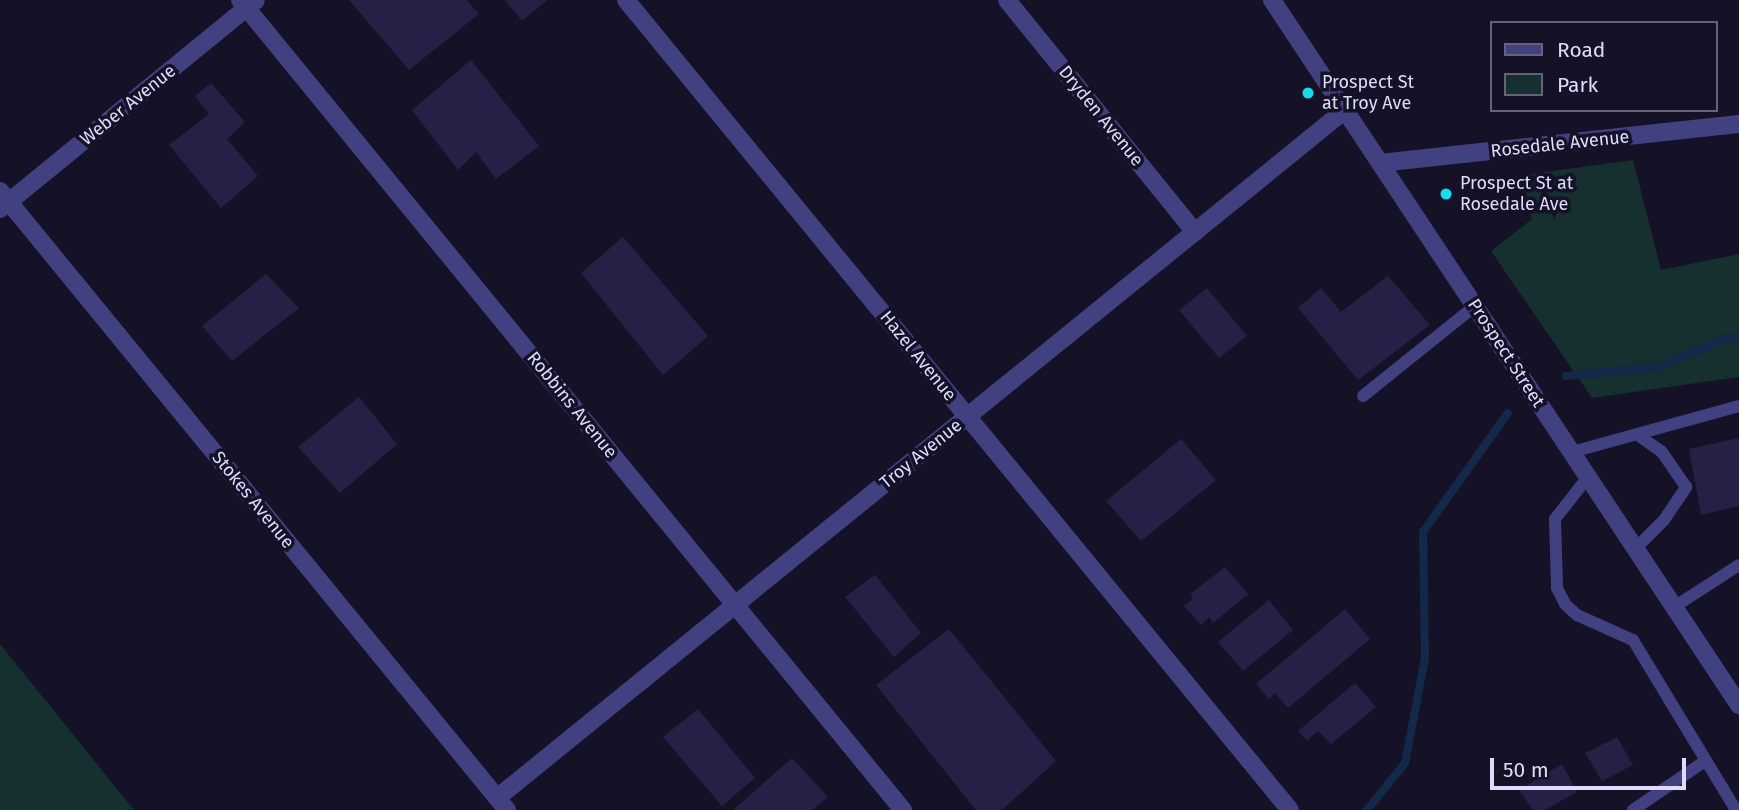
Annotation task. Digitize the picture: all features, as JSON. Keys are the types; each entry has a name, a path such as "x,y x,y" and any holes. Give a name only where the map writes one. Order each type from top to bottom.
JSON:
{"street":[{"name":"Hazel Avenue","path":"626,0 1290,810"},
{"name":"Dryden Avenue","path":"1007,0 1195,232"},
{"name":"Prospect Street","path":"1272,0 1739,705"},
{"name":"Weber Avenue","path":"3,201 248,3"},
{"name":"Robbins Avenue","path":"248,3 903,810"},
{"name":"Troy Avenue","path":"502,804 735,605 1345,110"},
{"name":"Rosedale Avenue","path":"1380,163 1739,124"},
{"name":"Stokes Avenue","path":"3,201 502,804"}],"lane":[{"path":"1363,396 1475,306"},
{"path":"1572,452 1639,436 1739,406"},
{"path":"1635,549 1664,520 1686,487 1662,452 1639,436"},
{"path":"1588,477 1555,519 1557,588 1565,604 1577,615 1633,640 1737,809"},
{"path":"1674,607 1739,565"},
{"path":"1633,810 1705,761"}],"green space":[{"path":"1633,160 1661,270 1739,254 1739,377 1592,398 1491,251 1532,219 1516,176"},
{"path":"0,644 134,810 0,810"}],"building":[{"path":"349,0 467,0 479,14 409,70"},
{"path":"505,0 547,0 522,21"},
{"path":"471,60 539,146 496,179 476,152 458,170 412,110"},
{"path":"211,83 245,122 227,139 258,176 221,208 169,145 209,114 195,96"},
{"path":"623,237 708,336 663,375 581,273"},
{"path":"266,274 299,308 232,361 202,326"},
{"path":"1388,276 1430,325 1358,380 1298,308 1321,288 1341,312"},
{"path":"1207,288 1247,336 1219,358 1179,310"},
{"path":"359,397 397,444 340,493 298,447"},
{"path":"1739,438 1739,506 1701,515 1689,449"},
{"path":"1181,439 1216,480 1141,541 1106,501"},
{"path":"1225,567 1248,594 1213,623 1209,617 1201,625 1184,606 1193,599 1190,594"},
{"path":"875,575 921,633 894,657 845,597"},
{"path":"1269,600 1293,630 1243,671 1218,642"},
{"path":"1345,609 1370,639 1288,708 1275,693 1269,699 1256,684"},
{"path":"949,629 1056,761 1002,810 976,810 876,685"},
{"path":"1355,683 1376,707 1331,744 1318,731 1307,741 1298,731"},
{"path":"698,709 755,778 722,806 663,737"},
{"path":"1617,737 1633,765 1602,781 1585,753"},
{"path":"792,758 828,797 812,810 733,810"},
{"path":"1562,764 1577,792 1545,810 1533,810 1519,790"}],"waterway":[{"path":"1566,376 1659,367 1726,338 1739,337"},
{"path":"1367,810 1405,763 1425,658 1423,532 1508,413"}],"place":[{"name":"Prospect St at Troy Ave","path":"1308,93"},
{"name":"Prospect St at Rosedale Ave","path":"1446,194"}]}
